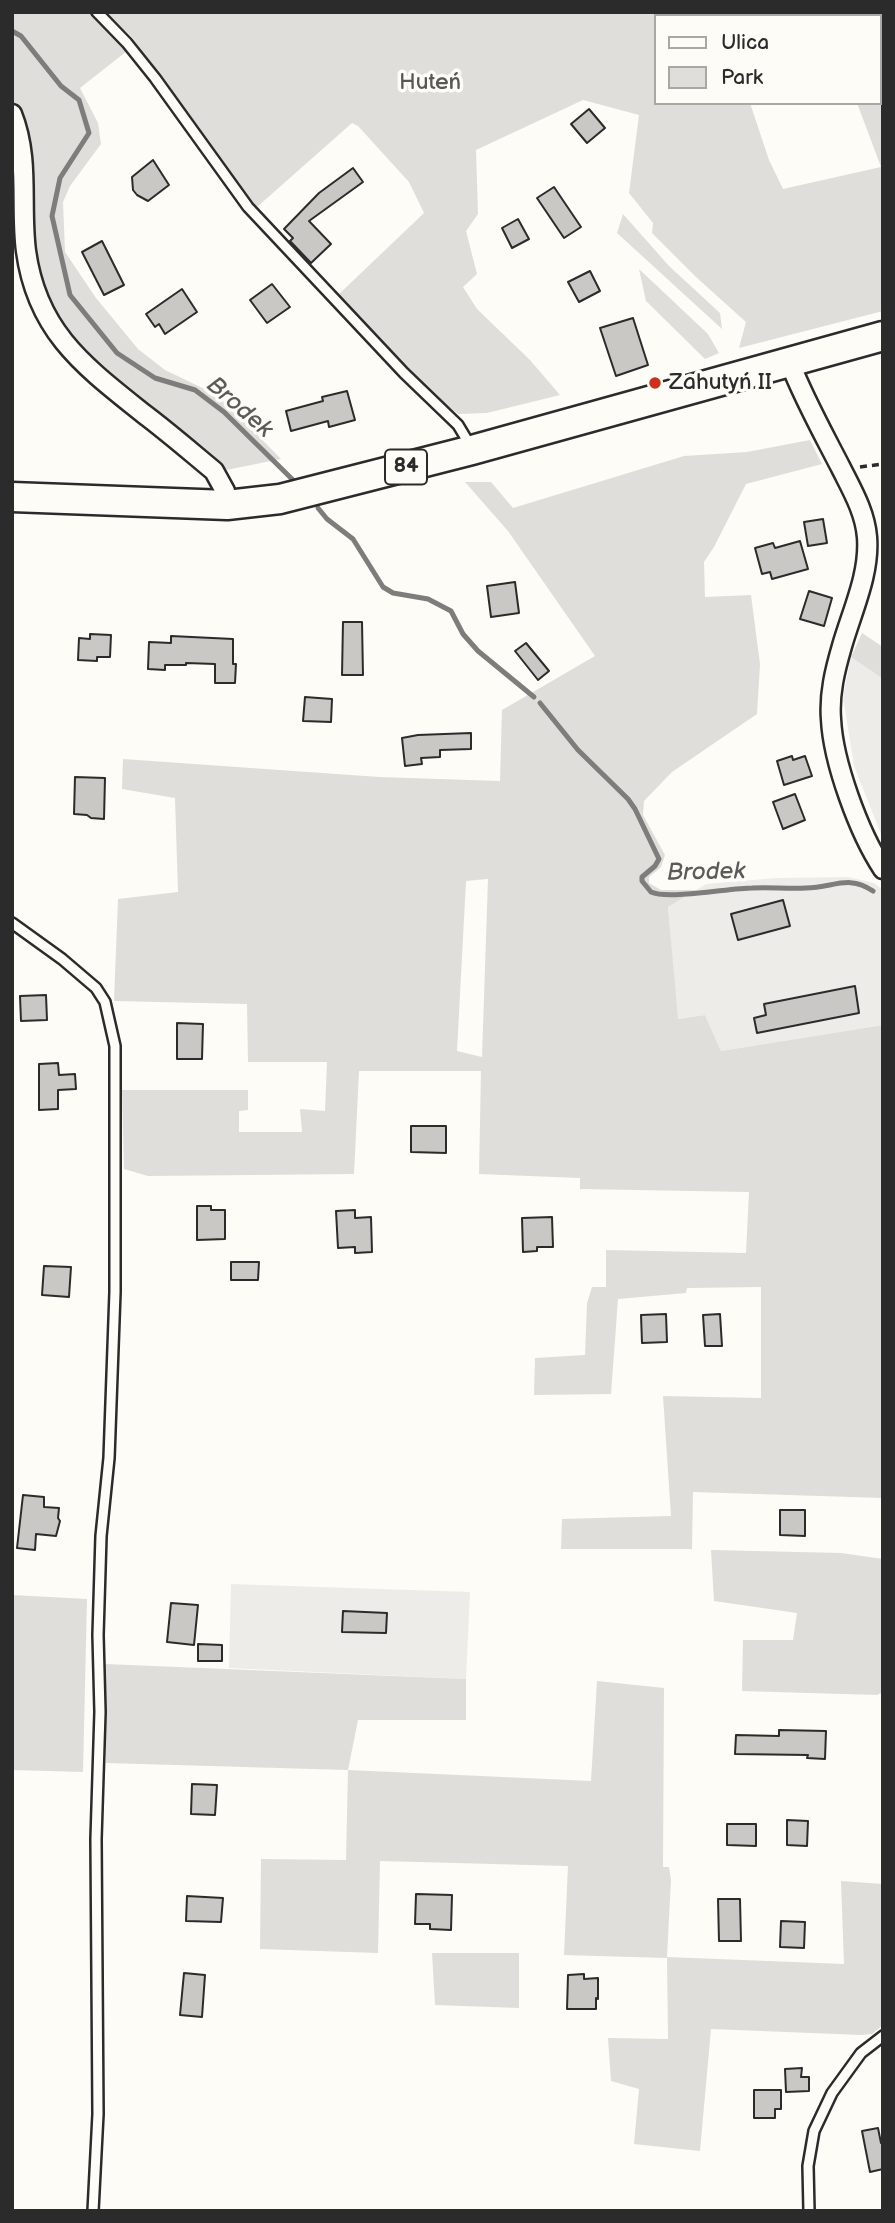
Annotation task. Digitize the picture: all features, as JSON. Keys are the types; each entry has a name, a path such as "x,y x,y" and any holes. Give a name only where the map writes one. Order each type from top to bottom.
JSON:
{"main road":[{"name":"84","path":"12,497 227,505 280,499 472,450 883,336"}],"street":[{"path":"12,114 19,132 24,160 26,250 33,286 50,322 71,352 94,374 214,471 225,491 227,505"},
{"path":"790,363 804,398 860,506 867,536 867,560 832,683 831,720 836,752 850,796 872,853 883,869"}],"lane":[{"path":"97,12 155,78 248,207 404,373 453,420 472,450"},
{"path":"12,923 62,959 96,988 105,1002 115,1046 115,1292 109,1458 101,1536 98,1635 98,2102 93,2211"},
{"path":"809,2211 808,2166 814,2132 832,2093 861,2053 883,2036"}],"shaded area":[{"path":"851,657 883,679 883,839 854,766 843,697"},
{"path":"848,877 874,883 883,890 883,1025 721,1051 705,1015 677,1019 668,907 706,884 777,878"},
{"path":"231,1584 470,1592 466,1679 229,1668"}],"green space":[{"path":"12,12 91,12 127,51 80,88 98,123 101,144 70,186 63,202 65,252 96,298 138,349 165,370 219,396 281,459 226,470 170,424 121,390 59,329 41,289 31,251 16,107 12,100"},
{"name":"Huteń","path":"105,12 720,12 654,14 654,105 751,105 769,160 783,189 881,167 858,105 881,105 881,14 823,12 883,12 883,311 739,348 746,322 652,233 653,223 629,193 639,115 583,100 476,150 478,214 466,231 477,274 463,287 477,309 530,360 560,395 487,413 458,414 435,396 338,295 424,213 409,182 358,126 352,123 257,207 243,193 131,36"},
{"path":"623,214 669,266 720,313 722,329 617,233"},
{"path":"639,269 708,334 719,353 705,359 646,301"},
{"path":"810,440 822,464 746,484 704,562 705,597 751,595 760,664 757,714 672,772 644,801 643,815 665,855 661,867 649,877 649,883 661,890 696,890 668,907 678,1019 705,1015 721,1051 883,1025 883,1498 693,1492 692,1549 561,1549 562,1519 671,1516 663,1396 761,1398 761,1287 687,1288 686,1293 618,1299 611,1394 534,1395 535,1358 585,1355 587,1303 592,1287 606,1287 606,1250 746,1253 749,1192 580,1189 580,1178 479,1174 481,1071 359,1071 354,1174 148,1176 124,1169 122,1090 248,1090 248,1110 239,1111 239,1132 302,1132 300,1109 325,1111 327,1062 248,1062 247,1004 114,1001 118,899 178,892 175,798 122,789 123,759 379,777 500,781 502,710 595,656 508,531 465,482 491,482 513,508 684,456 747,452","holes":["488,879 482,1057 457,1051 466,881"]},
{"path":"862,633 883,647 883,679 851,657"},
{"path":"711,1550 841,1553 883,1559 883,1692 877,1695 742,1691 743,1640 793,1640 797,1613 714,1601"},
{"path":"12,1595 87,1599 83,1772 12,1770"},
{"path":"105,1664 466,1679 466,1720 358,1720 348,1770 106,1763"},
{"path":"597,1681 664,1688 663,1867 669,1867 671,1880 667,1957 844,1964 841,1881 883,1884 883,2025 872,2034 862,2035 711,2029 700,2151 634,2144 639,2089 611,2081 608,2038 668,2039 667,1958 564,1955 568,1866 380,1861 378,1953 260,1949 261,1859 346,1860 348,1770 591,1781"},
{"path":"432,1953 519,1953 519,2008 435,2005"}],"building":[{"path":"589,109 605,128 587,143 571,124"},
{"path":"153,160 169,185 148,201 133,190 132,177"},
{"path":"353,168 363,182 309,221 331,244 311,263 290,241 293,238 284,229 319,193"},
{"path":"554,187 581,227 564,238 537,198"},
{"path":"518,219 529,239 512,248 502,228"},
{"path":"102,241 124,285 104,295 82,252"},
{"path":"590,271 600,291 579,302 568,282"},
{"path":"272,284 290,307 267,323 250,300"},
{"path":"182,289 197,312 165,334 159,324 155,327 146,314"},
{"path":"633,318 648,365 616,376 600,328"},
{"path":"347,391 355,420 329,427 328,421 291,431 286,411"},
{"path":"823,519 827,543 808,546 804,522"},
{"path":"800,541 808,569 772,579 770,572 762,574 755,548 773,543 775,548"},
{"path":"515,582 519,613 491,617 487,586"},
{"path":"809,591 832,598 824,626 800,619"},
{"path":"343,622 362,622 363,675 342,675"},
{"path":"90,634 111,635 110,657 97,657 97,661 78,660 79,638 90,639"},
{"path":"171,636 233,639 235,683 215,683 215,664 186,663 165,665 165,670 148,669 149,642 171,643"},
{"path":"526,643 549,671 538,680 515,651"},
{"path":"305,697 332,699 331,722 303,721"},
{"path":"471,733 471,749 440,750 440,757 421,758 422,764 405,766 402,738"},
{"path":"792,756 793,760 805,756 812,776 784,785 777,761"},
{"path":"75,777 105,778 104,819 74,814"},
{"path":"795,794 805,820 783,829 773,802"},
{"path":"783,900 790,926 738,940 731,914"},
{"path":"855,986 859,1013 757,1033 754,1018 766,1015 764,1004"},
{"path":"46,995 47,1020 21,1021 20,996"},
{"path":"177,1023 203,1024 202,1059 177,1059"},
{"path":"58,1063 59,1075 75,1074 76,1089 58,1090 58,1109 39,1110 39,1064"},
{"path":"411,1126 446,1126 446,1153 411,1152"},
{"path":"197,1206 225,1210 225,1239 197,1240"},
{"path":"355,1210 355,1218 371,1217 372,1252 355,1253 355,1247 338,1248 336,1211"},
{"path":"552,1217 553,1247 537,1247 537,1251 523,1252 522,1218"},
{"path":"231,1262 259,1262 258,1280 231,1280"},
{"path":"44,1266 71,1267 69,1297 42,1295"},
{"path":"666,1314 667,1342 642,1343 641,1315"},
{"path":"720,1314 722,1346 705,1346 703,1315"},
{"path":"23,1495 44,1497 44,1507 59,1508 60,1521 56,1536 36,1534 35,1550 17,1548"},
{"path":"780,1510 805,1510 805,1536 780,1535"},
{"path":"171,1603 198,1605 194,1645 167,1642"},
{"path":"343,1611 387,1613 386,1633 342,1632"},
{"path":"198,1644 222,1645 222,1661 198,1661"},
{"path":"779,1730 826,1731 825,1759 807,1758 808,1755 735,1754 736,1735 779,1736"},
{"path":"192,1784 217,1785 215,1815 191,1814"},
{"path":"787,1820 808,1821 807,1846 787,1845"},
{"path":"727,1824 756,1824 756,1846 727,1845"},
{"path":"416,1894 452,1895 451,1930 430,1929 430,1924 415,1924"},
{"path":"187,1896 223,1898 221,1922 186,1921"},
{"path":"718,1899 740,1899 741,1941 719,1941"},
{"path":"781,1921 805,1922 804,1948 780,1947"},
{"path":"184,1973 205,1975 202,2017 180,2015"},
{"path":"584,1974 584,1979 598,1978 596,2009 567,2009 568,1975"},
{"path":"802,2068 801,2077 809,2077 809,2091 786,2092 785,2069"},
{"path":"754,2090 781,2090 781,2109 775,2109 775,2118 754,2118"},
{"path":"878,2128 881,2143 883,2142 883,2169 870,2172 862,2131"}],"waterway":[{"name":"Brodek","path":"12,31 21,36 61,86 79,100 89,133 60,178 52,216 70,295 117,353 155,378 195,390 224,412 294,481"},
{"name":"Brodek","path":"318,508 327,519 353,539 383,587 393,593 428,599 451,611 463,634 478,651 534,697"},
{"name":"Brodek","path":"540,703 578,750 635,809 659,859 642,877 651,892 671,895 742,888 816,887 840,883 856,883 873,891"}],"place":[{"name":"Zahutyń II","path":"655,383"}]}
